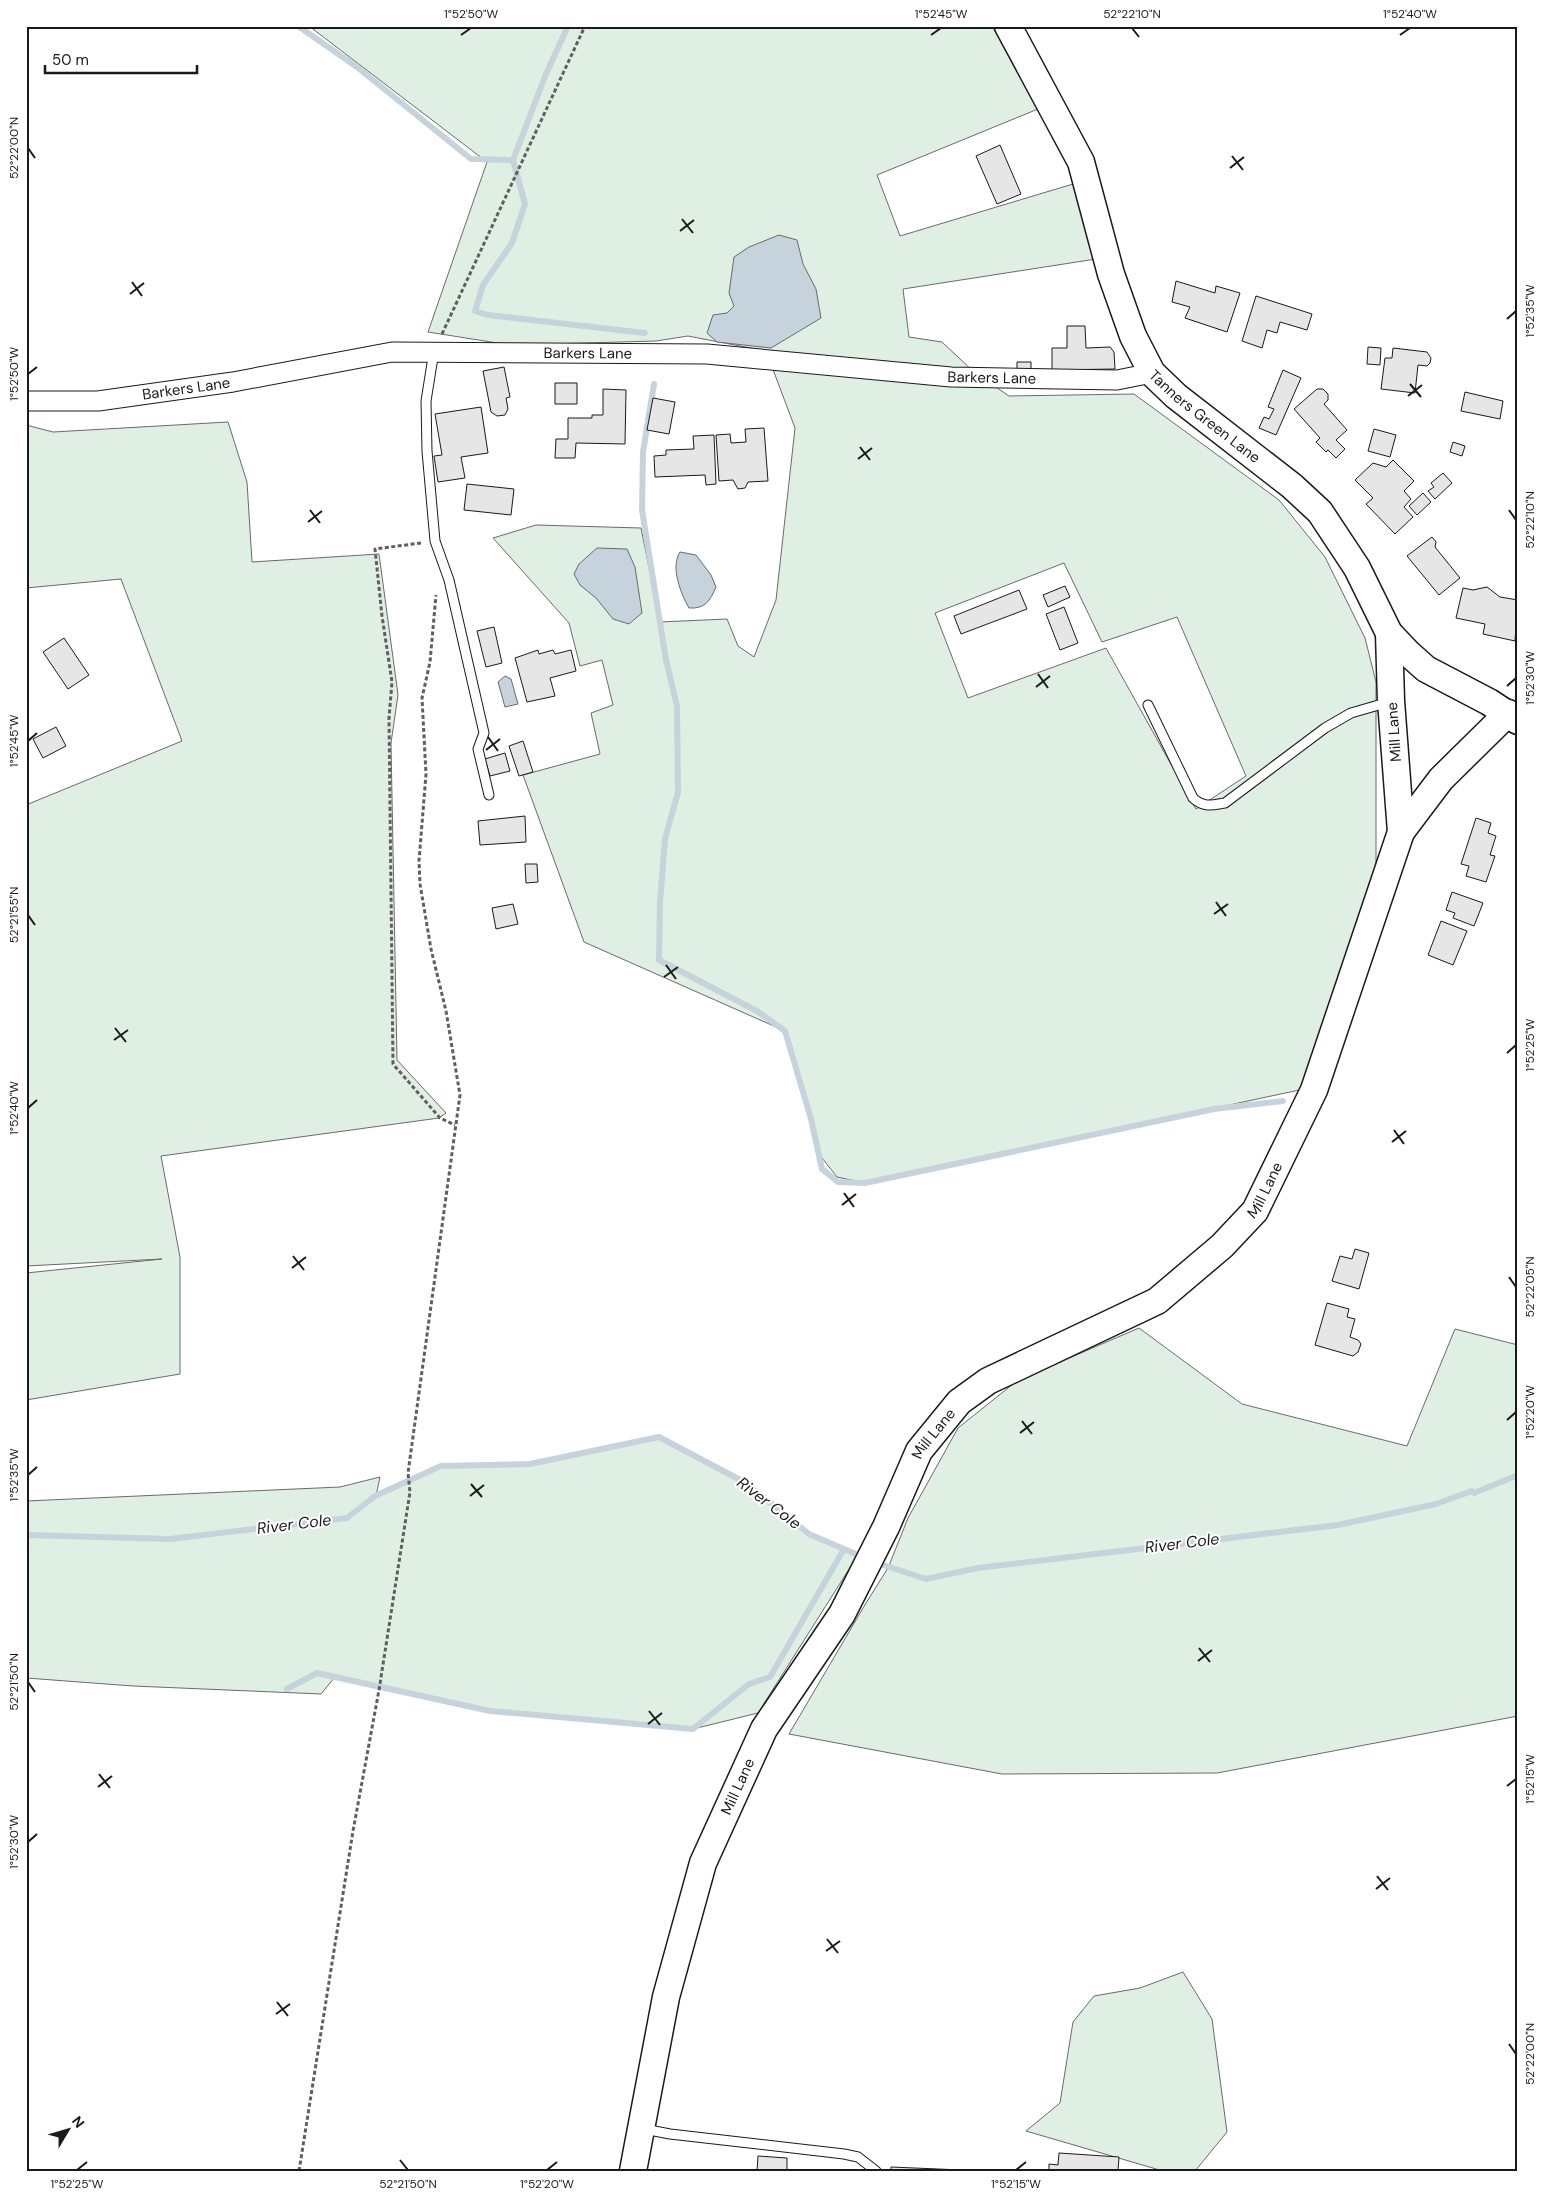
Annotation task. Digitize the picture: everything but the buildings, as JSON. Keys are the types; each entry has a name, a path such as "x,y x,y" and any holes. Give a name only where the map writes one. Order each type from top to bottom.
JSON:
{"street":[{"name":"Tanners Green Lane","path":"1008,26 1080,162 1111,274 1133,336 1152,373 1176,396 1292,486 1320,512 1357,568 1389,633 1426,669 1515,715"},
{"name":"Barkers Lane","path":"26,401 98,401 234,382 392,352 707,354 951,377 1117,380 1152,373"},
{"name":"Mill Lane","path":"1389,633 1401,832"},
{"name":"Mill Lane","path":"633,2171 666,1997 703,1863 764,1729 842,1614 886,1526 919,1451 959,1402 988,1381 1157,1301 1222,1246 1255,1211 1314,1090 1401,832 1441,780 1515,715"}],"lane":[{"path":"434,351 426,400 427,451 435,541 449,580 484,733 478,749 489,795"},
{"path":"1148,704 1193,798 1201,805 1207,806 1226,803 1325,728 1351,713 1392,701"},
{"path":"641,2128 670,2134 844,2154 858,2157 876,2171"}],"path":[{"path":"434,351 585,26"},
{"path":"435,541 376,549 382,616 392,682 389,718 393,1064 440,1118 455,1125"},
{"path":"299,2171 353,1831 380,1690 410,1492 408,1473 460,1095 446,1011 432,949 420,869 426,774 422,698 430,662 437,592"}],"green space":[{"path":"309,26 992,26 1038,109 877,175 900,236 1073,184 1096,259 903,289 909,337 942,342 974,372 1009,396 1134,394 1279,500 1325,557 1365,638 1376,682 1376,879 1328,1007 1304,1089 865,1183 837,1177 822,1158 785,1031 584,942 523,775 600,754 591,713 613,705 602,660 580,666 569,623 493,538 536,525 641,528 660,622 727,619 738,646 754,657 776,600 795,428 766,351 688,336 656,341 510,345 428,332 487,162","holes":["1064,563 1102,642 1177,617 1246,776 1196,809 1106,648 968,698 935,613"]},
{"path":"228,422 247,482 252,562 379,554 398,695 391,743 397,1060 446,1113 439,1118 161,1156 180,1257 180,1374 26,1400 26,1273 162,1259 26,1266 26,805 182,741 121,579 26,588 26,425 53,432"},
{"path":"1139,1328 1242,1404 1407,1446 1455,1329 1518,1345 1518,1716 1217,1773 1002,1774 789,1734 888,1568 908,1518 958,1428 1018,1380"},
{"path":"659,1437 746,1483 809,1534 858,1555 758,1713 693,1729 490,1711 335,1677 321,1694 133,1686 26,1678 26,1501 340,1487 380,1477 376,1496 441,1466 530,1464"},
{"path":"1183,1972 1212,2019 1227,2132 1195,2171 1163,2171 1026,2131 1060,2103 1073,2022 1094,1996 1140,1988"}],"shaded area":[{"path":"779,235 797,240 803,264 816,289 821,318 771,348 717,342 707,333 713,315 727,313 734,306 729,293 734,257 749,247"},
{"path":"597,548 627,549 635,567 642,613 629,624 613,619 596,598 580,585 574,574 579,564"},
{"path":"680,552 696,555 711,575 716,587 709,600 699,607 689,608 680,588 676,565"},
{"path":"505,676 511,679 518,704 505,707 498,682"}],"waterway":[{"path":"298,26 357,67 471,159 513,160 525,204 512,243 483,285 475,311 488,315 645,333"},
{"path":"513,160 546,74 568,26"},
{"path":"654,384 643,452 642,510 666,660 677,706 678,792 665,839 660,902 659,960 757,1011 785,1031 811,1119 822,1169 838,1182 865,1183 1214,1109 1283,1101"},
{"name":"River Cole","path":"26,1535 170,1539 347,1518 375,1496 441,1466 530,1464 659,1437 746,1483 809,1534 865,1558"},
{"name":"River Cole","path":"874,1562 926,1579 978,1568 1338,1525 1436,1504 1472,1491 1474,1493 1518,1475"},
{"path":"287,1689 317,1673 490,1711 693,1729 749,1684 770,1677 844,1549"}]}
